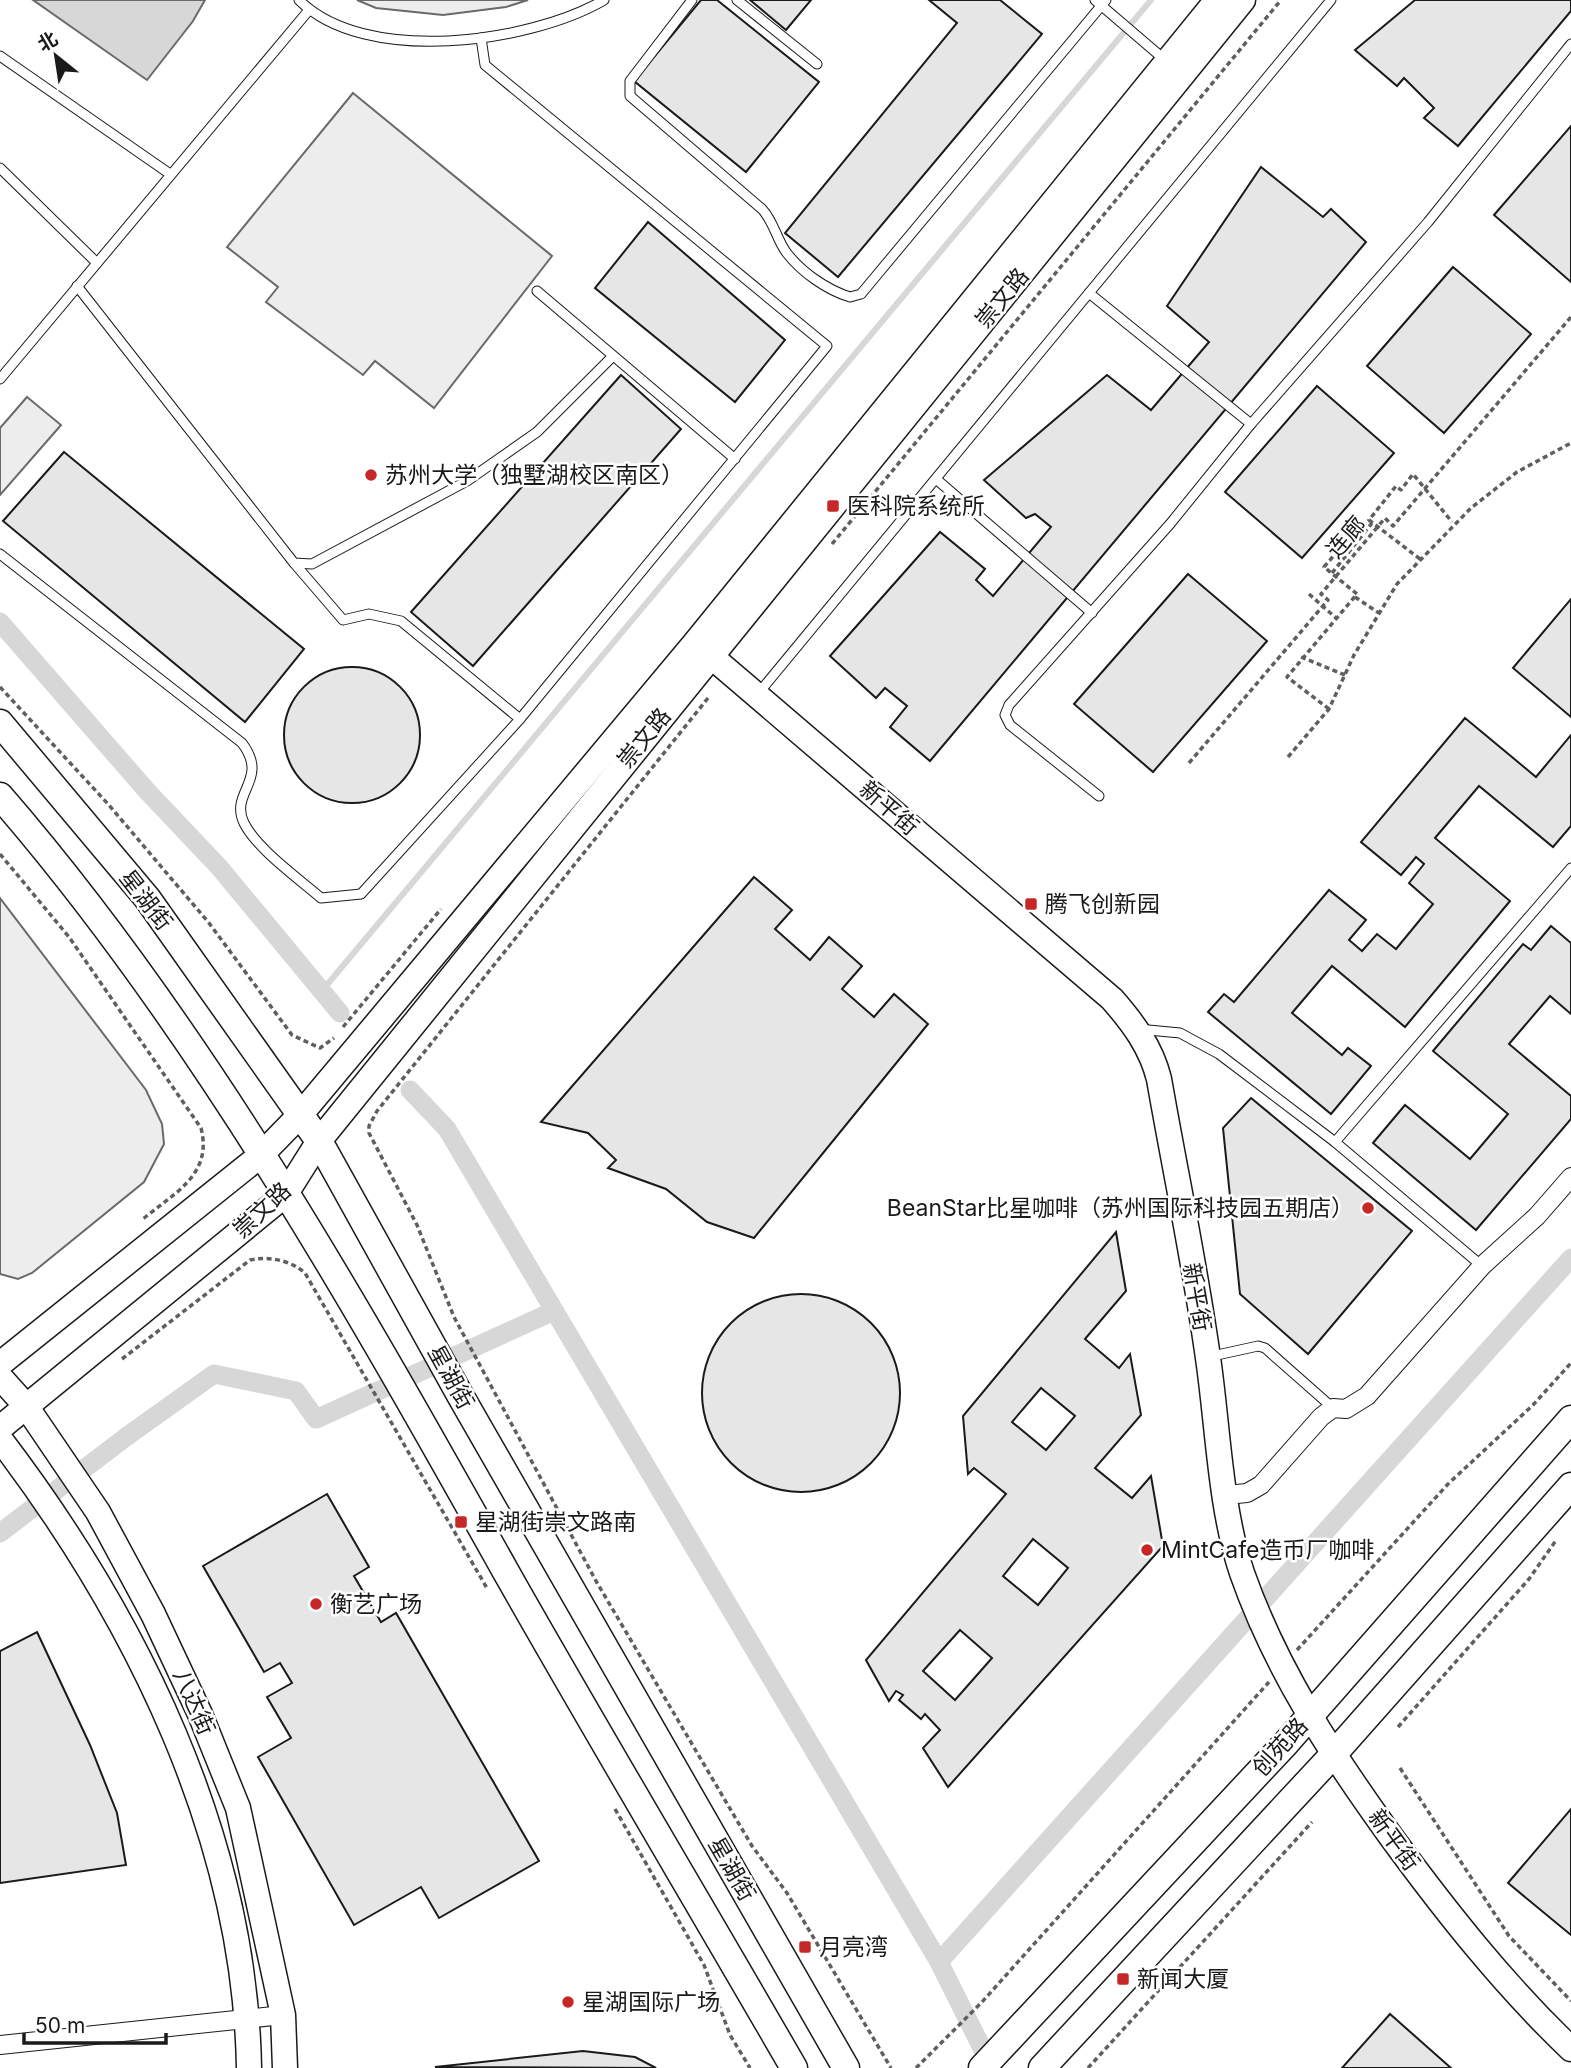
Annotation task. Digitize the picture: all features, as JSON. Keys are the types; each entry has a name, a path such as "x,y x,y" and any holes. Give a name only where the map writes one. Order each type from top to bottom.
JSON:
{"main road":[{"name":"星湖街","path":"0,723 147,898 302,1114 846,2068"},
{"name":"星湖街","path":"0,796 61,867 161,1005 261,1156 387,1360 512,1582 794,2068"},
{"name":"创苑路","path":"982,2068 1308,1716 1571,1419"},
{"name":"创苑路","path":"1043,2068 1332,1756 1571,1486"}],"street":[{"name":"崇文路","path":"0,1428 285,1195 318,1141 426,1009 703,650 1229,3"},
{"name":"崇文路","path":"0,1364 261,1156 302,1114 407,988 703,650"},
{"name":"新平街","path":"703,650 1112,999 1137,1029 1154,1059 1159,1079 1208,1357 1226,1494 1242,1572 1279,1657 1308,1716 1332,1756 1441,1904 1528,2008 1571,2049"},
{"path":"1226,1494 1247,1493 1261,1485 1333,1408 1346,1409 1367,1396 1482,1266 1537,1216 1571,1177"},
{"name":"八达街","path":"0,1377 26,1406 98,1512 153,1614 201,1714 238,1808 284,2015 285,2068"},
{"name":"八达街","path":"0,1439 28,1475 67,1535 127,1636 174,1729 208,1819 231,1922 248,2019 249,2068"},
{"path":"0,2045 284,2015"}],"lane":[{"path":"299,0 309,10 352,32 420,41 481,38 585,11 604,0"},
{"path":"692,0 630,81 630,96 762,209 772,220 786,252 818,282 850,297 861,294 1101,2 1175,68"},
{"path":"737,0 817,64"},
{"path":"757,695 1331,0"},
{"path":"0,379 309,10"},
{"path":"0,554 242,743 253,757 253,775 240,806 244,822 256,840 321,898 362,894 520,719 827,346 485,65 481,38"},
{"path":"1099,796 1010,725 1005,715 1019,692 1170,524 1251,424 1428,222 1571,44"},
{"path":"0,55 170,174"},
{"path":"0,168 97,263"},
{"path":"77,286 294,563 343,620 369,614 401,621 520,719"},
{"path":"537,291 735,459"},
{"path":"1089,293 1251,424"},
{"path":"294,563 312,564 467,481 537,432 613,356"},
{"path":"936,479 1091,613"},
{"path":"1335,1142 1571,867"},
{"path":"1137,1029 1156,1028 1194,1038 1335,1142 1482,1266"},
{"path":"1208,1357 1258,1346 1265,1348 1333,1408"}],"path":[{"path":"824,555 1280,0"},
{"name":"连廊","path":"1189,763 1328,600 1321,594 1377,528 1385,519 1393,526 1571,317"},
{"path":"1288,757 1329,709 1345,675 1397,584 1471,508 1517,472 1571,443"},
{"path":"1420,559 1369,520 1395,486 1401,490 1413,474 1452,522"},
{"path":"1332,573 1373,523"},
{"path":"1329,709 1287,677 1301,657 1357,594 1324,568 1348,539"},
{"path":"1309,594 1336,618"},
{"path":"1355,597 1380,613"},
{"path":"1301,657 1345,675"},
{"path":"0,687 108,804 209,923 287,1029"},
{"path":"708,698 377,1111 369,1126 371,1142 417,1225 454,1317 610,1605 752,1846 787,1893 891,2068"},
{"path":"0,854 69,936 201,1128 203,1148 200,1168 190,1180"},
{"path":"111,1367 239,1266 260,1258 284,1261 305,1273 492,1596"},
{"path":"916,2068 982,2002 1060,1917 1279,1657 1448,1484 1534,1405 1571,1363"},
{"path":"1398,1727 1529,1579 1564,1528"},
{"path":"1400,1768 1509,1936 1571,2001"},
{"path":"608,1798 704,1965 730,2035 750,2068"},
{"path":"1088,2068 1312,1822"}],"shaded area":[{"path":"33,0 205,0 193,21 147,80"},
{"path":"357,0 528,0 506,7 443,15 376,8"},
{"path":"353,93 552,256 434,408 375,361 363,375 266,302 278,287 227,247"},
{"path":"27,397 61,425 0,495 0,428"},
{"path":"0,898 146,1090 162,1124 164,1144 144,1182 32,1273 18,1279 0,1274"}],"building":[{"path":"701,0 717,0 819,82 746,172 634,81"},
{"path":"750,0 811,0 786,30"},
{"path":"929,0 1000,0 1042,34 838,277 785,233 957,23"},
{"path":"1415,0 1571,0 1571,11 1458,146 1424,118 1434,108 1404,78 1397,86 1355,50"},
{"path":"1571,126 1571,282 1494,215"},
{"path":"1261,167 1323,217 1331,209 1366,242 930,761 890,727 907,706 885,688 876,698 830,656 940,532 985,569 976,580 993,596 1051,527 1035,514 1026,518 984,480 1107,375 1151,410 1209,342 1167,306"},
{"path":"648,222 785,340 735,402 595,288"},
{"path":"1453,267 1531,334 1444,433 1367,366"},
{"path":"621,375 681,429 473,666 411,612"},
{"path":"1317,386 1394,453 1302,558 1225,492"},
{"path":"64,452 304,649 245,722 3,521"},
{"path":"1188,574 1267,641 1153,772 1074,704"},
{"path":"1571,599 1571,717 1513,668"},
{"path":"352,667 378,672 400,687 415,709 420,735 415,761 400,783 378,798 352,803 326,798 304,783 289,761 284,735 289,709 304,687 326,672"},
{"path":"1465,718 1536,777 1571,735 1571,826 1553,847 1479,786 1435,838 1510,901 1405,1027 1332,966 1292,1013 1342,1055 1348,1048 1371,1066 1331,1114 1208,1012 1224,994 1234,1002 1329,890 1366,920 1349,940 1362,951 1377,934 1396,949 1433,904 1409,883 1424,864 1416,857 1401,875 1361,842"},
{"path":"754,877 792,910 775,929 810,960 829,937 862,966 842,989 874,1017 894,994 928,1024 754,1238 707,1222 666,1189 608,1168 616,1160 588,1133 541,1122"},
{"path":"1551,926 1571,943 1571,1014 1550,996 1509,1044 1571,1096 1571,1119 1476,1230 1373,1143 1405,1105 1470,1159 1508,1114 1433,1051 1523,944 1531,950"},
{"path":"1251,1098 1412,1231 1308,1354 1240,1294 1223,1128"},
{"path":"1116,1232 1126,1291 1085,1339 1119,1368 1130,1354 1141,1415 1095,1468 1132,1498 1151,1476 1163,1546 948,1787 923,1748 940,1730 925,1714 921,1719 899,1700 903,1695 896,1691 889,1701 866,1660 1006,1494 974,1468 968,1474 963,1416","holes":["1041,1388 1075,1416 1046,1450 1012,1422","1033,1539 1068,1568 1038,1605 1003,1576","960,1630 992,1658 955,1700 923,1671"]},
{"path":"801,1294 839,1302 871,1323 892,1355 900,1393 892,1431 871,1463 839,1484 801,1492 763,1484 731,1463 710,1431 702,1393 710,1355 731,1323 763,1302"},
{"path":"327,1494 369,1567 354,1576 381,1622 396,1613 539,1861 439,1918 421,1887 354,1925 258,1757 291,1738 267,1697 292,1683 280,1663 264,1672 203,1566"},
{"path":"37,1632 90,1745 117,1813 126,1865 0,1883 0,1651"},
{"path":"1571,1809 1571,1935 1508,1883"},
{"path":"1390,2014 1451,2068 1342,2068"},
{"path":"583,2051 635,2057 656,2068 435,2067"}],"waterway":[{"path":"321,992 1151,0"},
{"path":"0,622 147,791 219,867 340,1013"},
{"path":"410,1090 447,1129 939,1962 1571,1258"},
{"path":"0,1533 214,1374 296,1391 316,1419 554,1311"},
{"path":"939,1962 992,2068"}],"place":[{"name":"苏州大学（独墅湖校区南区）","path":"371,475"},
{"name":"医科院系统所","path":"833,506"},
{"name":"腾飞创新园","path":"1031,904"},
{"name":"BeanStar比星咖啡（苏州国际科技园五期店）","path":"1368,1208"},
{"name":"星湖街崇文路南","path":"461,1522"},
{"name":"MintCafe造币厂咖啡","path":"1147,1550"},
{"name":"衡艺广场","path":"316,1604"},
{"name":"月亮湾","path":"805,1947"},
{"name":"新闻大厦","path":"1123,1979"},
{"name":"星湖国际广场","path":"568,2002"}]}
